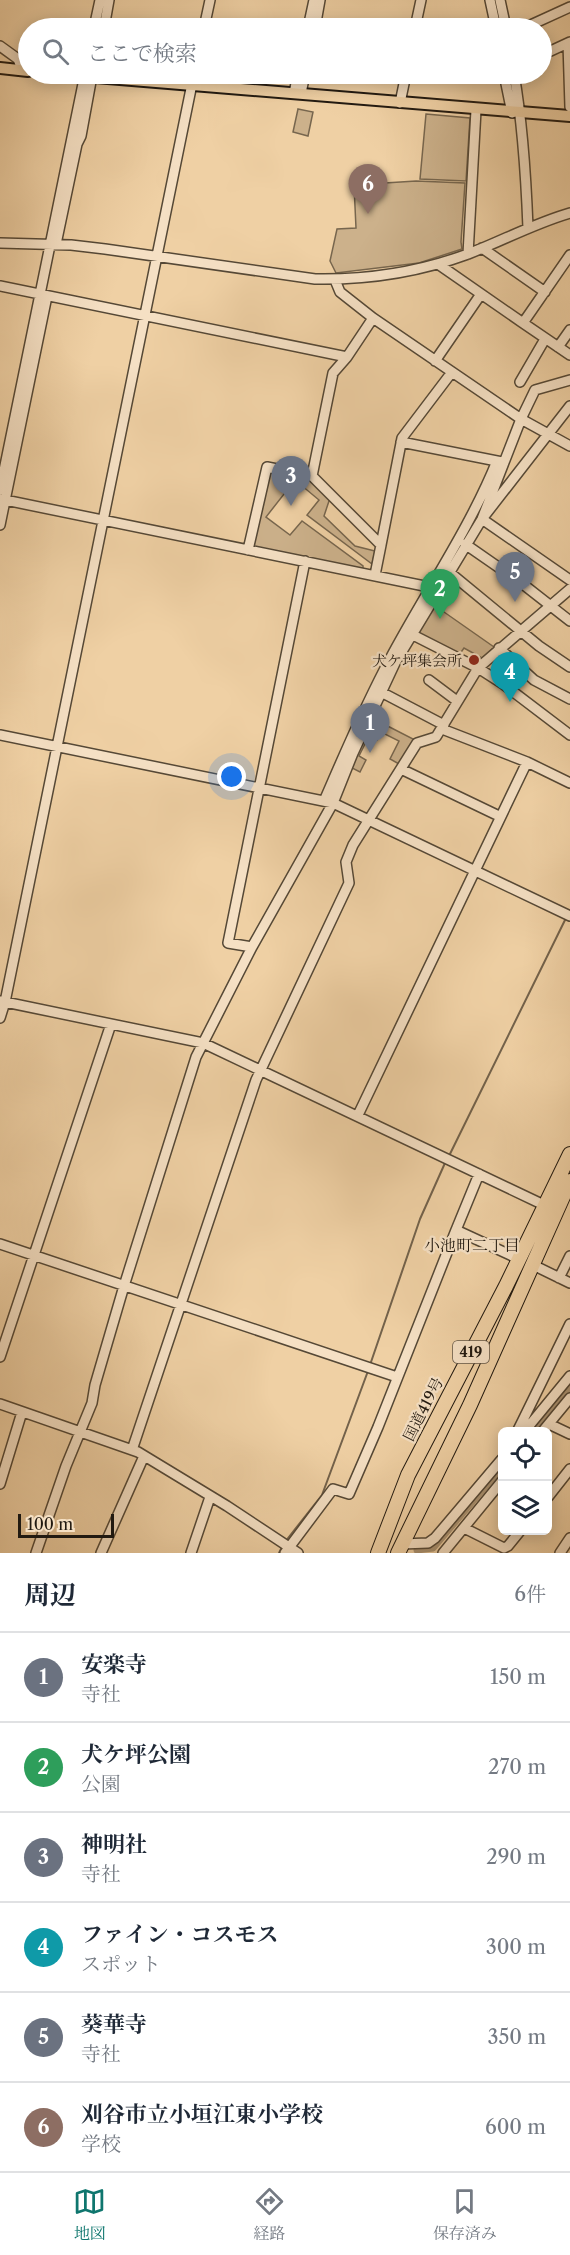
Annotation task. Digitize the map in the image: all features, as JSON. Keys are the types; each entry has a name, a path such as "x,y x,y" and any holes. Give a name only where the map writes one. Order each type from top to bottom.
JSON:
{"highway":[{"name":"国道419号","path":"400,1548 470,1406 546,1206 570,1154"},
{"name":"国道419号","path":"378,1553 408,1475 570,1181"}],"main road":[{"path":"0,68 18,69"},
{"path":"230,84 400,103 570,116"}],"street":[{"path":"96,18 100,0"},
{"path":"106,18 109,0"},
{"path":"206,18 210,0"},
{"path":"310,18 314,0"},
{"path":"317,18 321,0"},
{"path":"417,18 421,0"},
{"path":"490,0 494,18"},
{"path":"504,18 501,2 511,0"},
{"path":"546,18 570,7"},
{"path":"552,50 569,42 570,107"},
{"path":"0,46 18,59"},
{"path":"0,525 53,245 77,144 81,136 89,84"},
{"path":"0,1018 58,747 192,84"},
{"path":"298,84 298,93"},
{"path":"298,93 301,84"},
{"path":"400,103 404,84"},
{"path":"507,84 516,113 526,166 528,228"},
{"path":"515,84 516,113"},
{"path":"468,254 476,110"},
{"path":"0,243 105,249 335,280 398,273 438,264 570,213"},
{"path":"482,248 545,292"},
{"path":"523,323 570,255"},
{"path":"438,264 570,355"},
{"path":"335,280 340,292 373,318 521,419 570,446"},
{"path":"0,286 347,357"},
{"path":"435,361 481,294"},
{"path":"0,490 44,295"},
{"path":"312,476 333,373 347,357 373,318"},
{"path":"558,346 570,330"},
{"path":"520,382 545,339"},
{"path":"375,575 402,438 452,372"},
{"path":"36,1553 66,1466 92,1403 95,1385 124,1286 202,1043 329,802 381,692 413,634 535,390 570,380"},
{"path":"329,802 354,730 374,689 435,588 449,572 482,519 570,406"},
{"path":"401,442 500,461"},
{"path":"482,519 500,461"},
{"path":"248,550 267,467 312,476 381,545"},
{"path":"3,500 435,588"},
{"path":"482,519 570,580"},
{"path":"465,544 570,621"},
{"path":"252,947 228,943 305,561"},
{"path":"449,572 570,667"},
{"path":"132,1450 260,1070 350,883 346,862 352,845 417,743 436,736 478,668 570,589"},
{"path":"413,634 478,668 503,684 570,735"},
{"path":"500,648 534,680 570,699"},
{"path":"429,680 456,701"},
{"path":"381,692 443,727 527,762 570,783"},
{"path":"0,735 329,802 567,915 570,904"},
{"path":"358,1115 499,816 527,762"},
{"path":"401,769 499,816"},
{"path":"3,1001 202,1043 546,1206"},
{"path":"0,1357 111,1024"},
{"path":"285,1546 320,1510 333,1490 350,1494 479,1174"},
{"path":"456,1230 570,1283"},
{"path":"0,1244 397,1377"},
{"path":"559,1278 570,1256"},
{"path":"525,1425 570,1324"},
{"path":"525,1425 570,1376"},
{"path":"547,1427 570,1398"},
{"path":"0,1404 144,1456 298,1553"},
{"path":"0,1485 22,1412"},
{"path":"552,1430 570,1434"},
{"path":"101,1553 144,1456"},
{"path":"400,1548 428,1543 435,1538 498,1464"},
{"path":"552,1492 570,1469"},
{"path":"443,1553 501,1481"},
{"path":"191,1553 210,1497"},
{"path":"464,1528 504,1548 517,1535"},
{"path":"560,1553 570,1538"}],"shaded area":[{"path":"298,109 313,112 308,136 293,132"},
{"path":"426,114 470,118 466,181 420,179"},
{"path":"416,181 465,183 462,249 419,263 336,273 330,261 337,229 356,228 354,185"},
{"path":"268,470 311,479 330,498 324,516 355,546 375,551 372,564 307,515 319,500 295,480 266,517 290,535 302,521 363,566 363,570 252,547"},
{"path":"434,605 494,647 482,658 464,648 459,655 418,634"},
{"path":"372,718 415,740 399,764 390,759 399,741 381,732 371,745 366,742 359,756 366,760 360,772 352,768"}],"waterway":[{"path":"448,1158 566,918"},
{"path":"370,1365 420,1219 445,1163"},
{"path":"285,1542 322,1495 368,1371"},
{"path":"536,1427 570,1387"},
{"path":"417,1550 433,1548 498,1472"},
{"path":"279,1553 282,1547"}],"place":[{"name":"刈谷市立小垣江東小学校","path":"368,214"},
{"name":"神明社","path":"291,506"},
{"name":"葵華寺","path":"515,602"},
{"name":"犬ケ坪公園","path":"440,619"},
{"name":"犬ケ坪集会所","path":"474,660"},
{"name":"ファイン・コスモス","path":"510,702"},
{"name":"安楽寺","path":"370,753"}],"district":[{"name":"小池町二丁目","path":"472,1245"}]}
